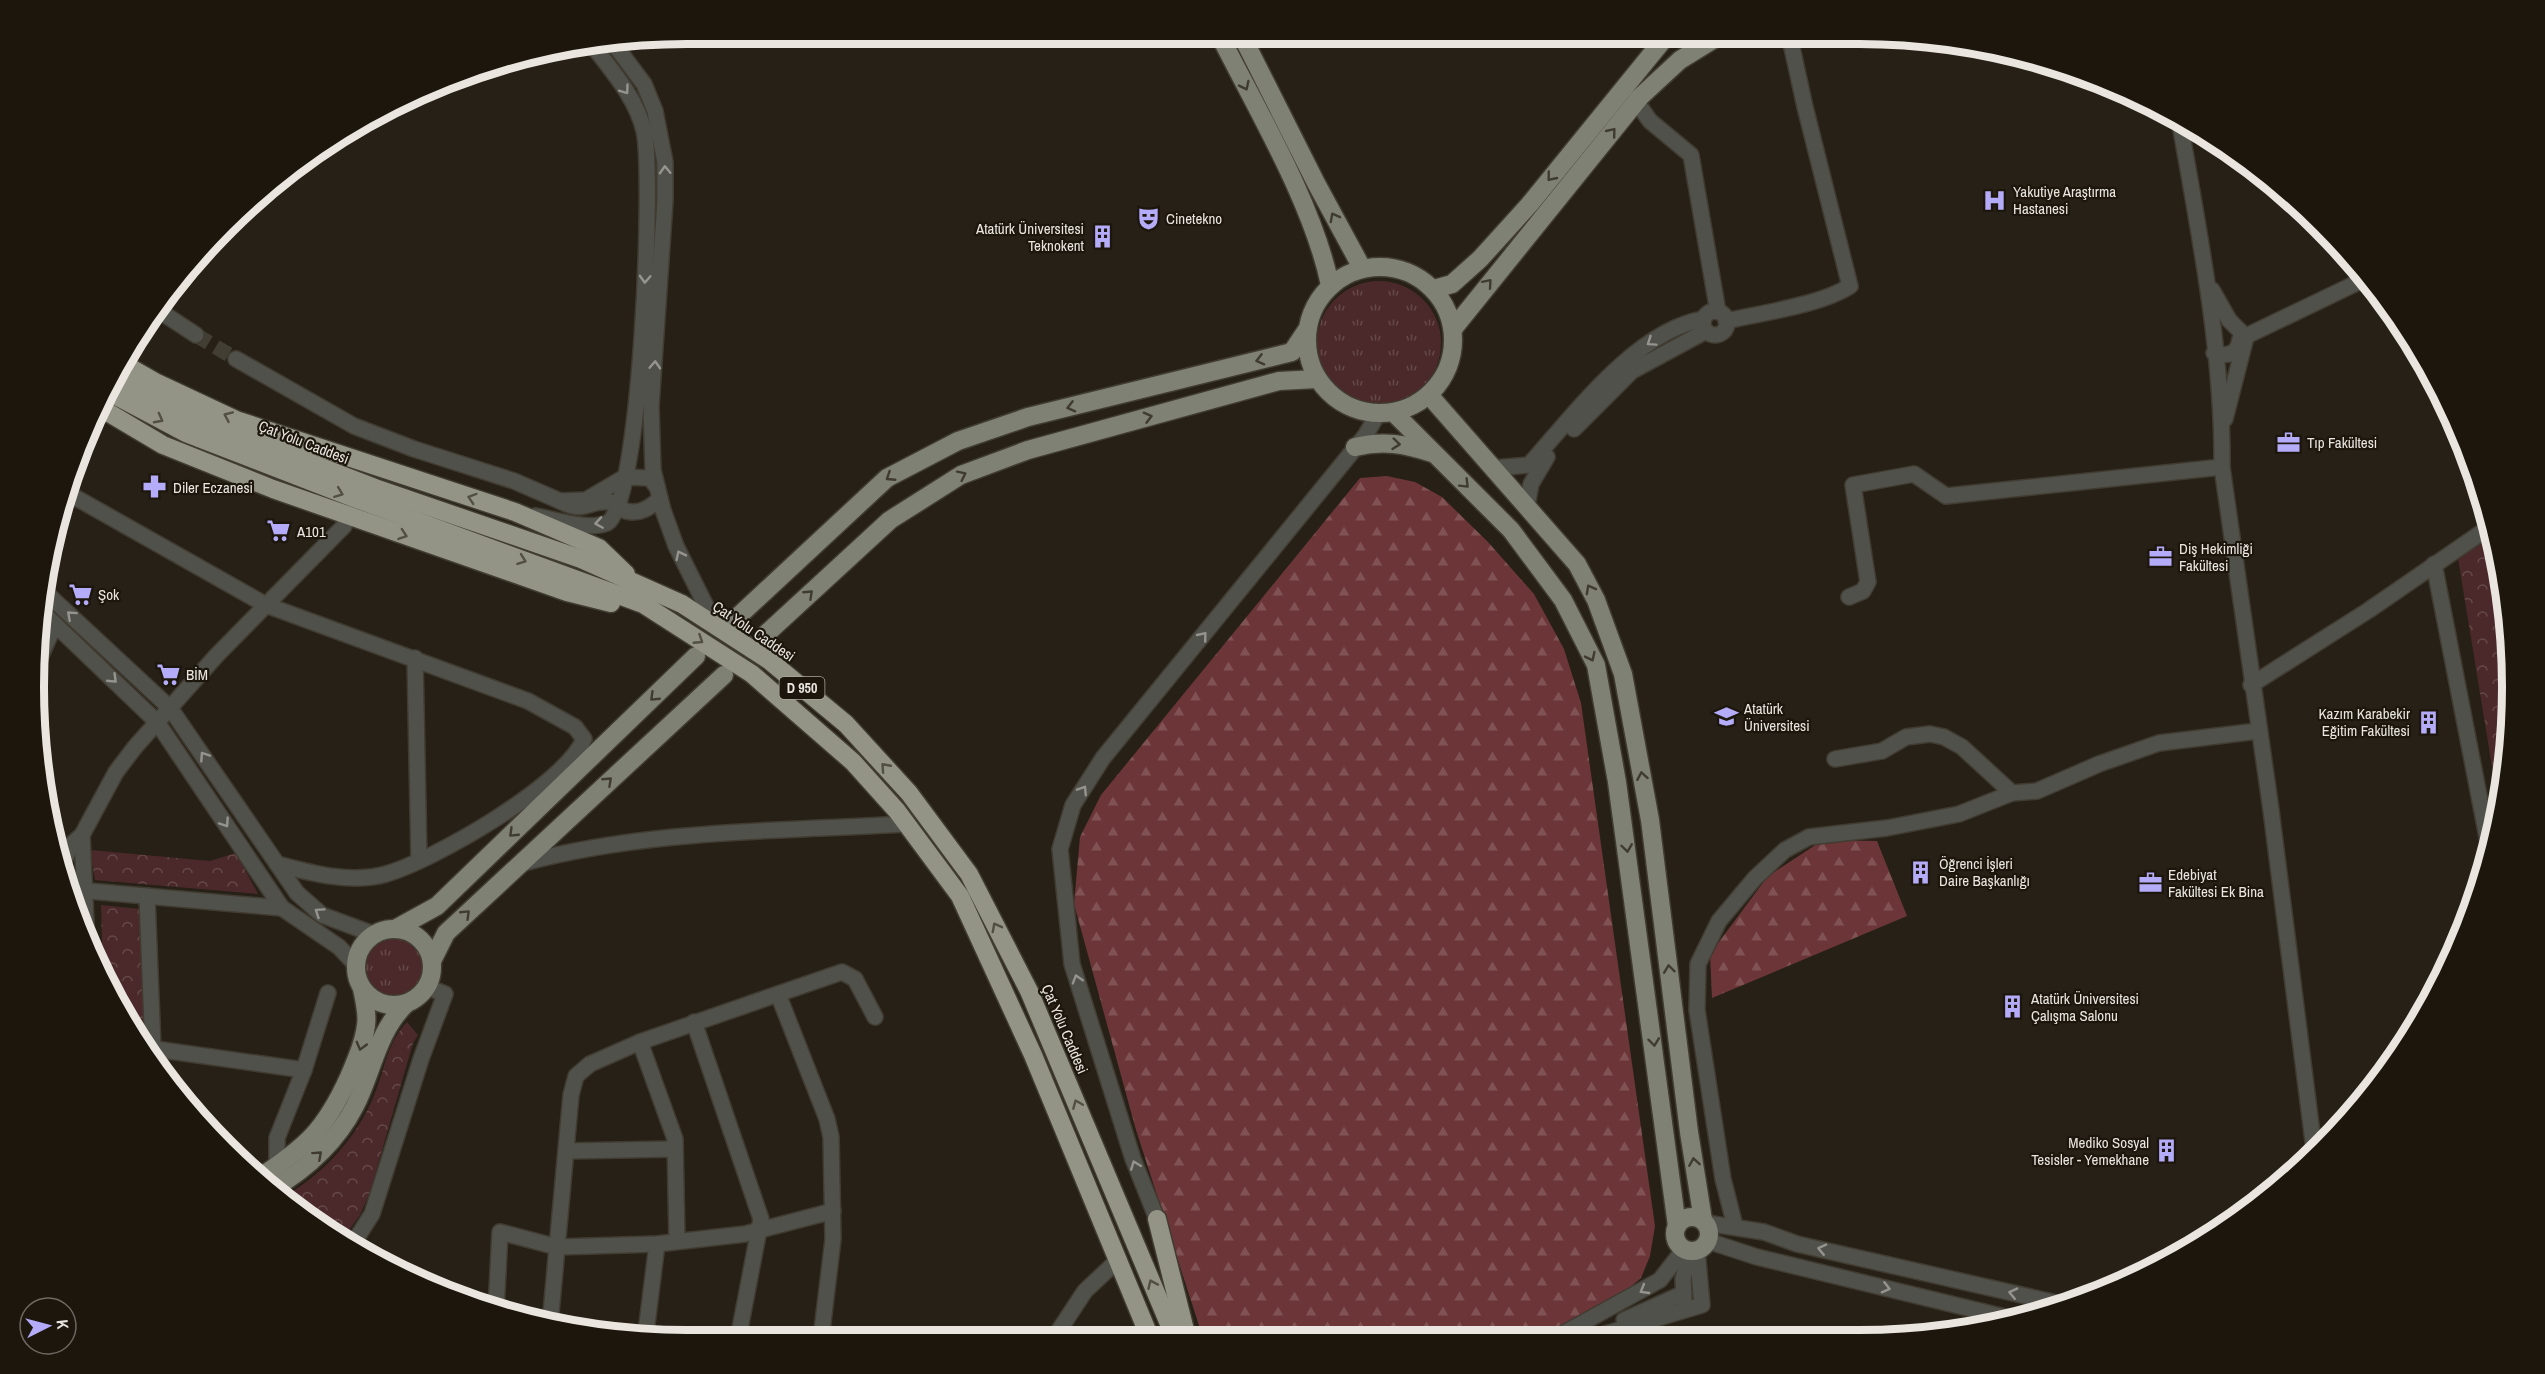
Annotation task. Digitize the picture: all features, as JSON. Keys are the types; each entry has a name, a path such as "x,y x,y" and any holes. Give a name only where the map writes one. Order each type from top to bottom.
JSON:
{"highway":[{"path":"129,367 156,383 236,420 515,512 599,548 633,582"},
{"name":"Çat Yolu Caddesi","path":"121,382 180,413 375,488 581,559 682,604 724,625 846,724 909,793 969,874 1029,991 1172,1330"},
{"name":"D 950","path":"114,395 186,433 354,498 643,604 752,674 853,762 907,824 960,896 1033,1055 1147,1330"},
{"path":"106,411 163,445 348,516 567,592 659,614"},
{"path":"1157,1219 1185,1330"}],"main road":[{"path":"1223,43 1295,187 1324,256 1330,285"},
{"path":"1246,43 1362,268"},
{"path":"1434,289 1452,284 1487,251 1529,205 1661,43"},
{"path":"1453,329 1636,101 1680,60 1707,43"},
{"path":"1386,266 1410,272 1434,289 1445,306 1453,329 1452,353 1444,376 1429,395 1413,406 1386,413 1346,406 1332,397 1317,379 1306,348 1306,331 1310,314 1330,285 1345,274 1362,268 1386,266"},
{"path":"724,625 887,478 958,441 1028,417 1292,352 1306,331"},
{"path":"766,634 890,520 961,475 1028,450 1279,381 1317,379"},
{"path":"1429,395 1577,564 1596,600 1623,674 1650,820 1698,1239"},
{"path":"1386,413 1435,454 1511,530 1563,600 1596,665 1617,782 1677,1226 1676,1240 1698,1239"},
{"path":"1355,447 1373,443 1397,443 1435,454"},
{"path":"266,1173 295,1155 317,1134 334,1110 359,1053 367,1023 356,965 364,943 373,934 397,928 437,906 696,656"},
{"path":"432,961 446,933 724,675"},
{"path":"279,1185 297,1174 332,1143 356,1105 393,1016 427,987 432,974 432,961 428,948 419,938 397,928"},
{"path":"362,988 381,1003 394,1005 407,1003"},
{"path":"1677,1226 1690,1216 1698,1239"}],"street":[{"path":"1527,506 1531,484 1545,459 1632,370 1705,325 1709,313 1722,316 1794,306 1841,292 1850,286 1804,107 1792,43"},
{"path":"617,48 644,84 655,111 665,162 665,201 651,406 653,470 676,546 724,625"},
{"path":"515,512 592,525 608,522 619,507 625,477 641,366 649,170 645,132 637,106 596,50"},
{"path":"1494,468 1529,465 1600,387 1642,348 1680,326 1705,325 1718,335 1725,329 1691,155 1650,121 1636,101"},
{"path":"2181,131 2207,279 2222,429 2222,467 2271,810 2313,1142"},
{"path":"2207,279 2229,320 2243,338"},
{"path":"2214,349 2218,338 2225,334 2243,338 2358,282"},
{"path":"163,313 196,335"},
{"path":"2222,429 2243,338"},
{"path":"236,359 354,426 414,449 514,481 581,508 610,502 627,512 638,512 648,509 659,493"},
{"path":"1157,1219 1133,1159 1072,964 1060,849 1073,805 1103,758 1355,447 1386,413"},
{"path":"1849,597 1863,591 1868,582 1853,485 1914,474 1946,496 2222,467"},
{"path":"560,501 586,500 625,477 650,478 659,493"},
{"path":"73,496 266,605 528,700 575,727 584,739 579,751 560,770 512,809 419,860 385,874 354,878 307,873 277,864"},
{"path":"66,857 72,844 82,835 116,772 157,722 266,605 344,526 348,516"},
{"path":"2252,685 2369,610 2483,532"},
{"path":"2434,564 2485,829"},
{"path":"50,597 170,708 297,893 322,915 373,934"},
{"path":"48,617 157,722 282,908 339,947 356,965"},
{"path":"45,646 55,624"},
{"path":"415,658 419,860"},
{"path":"1735,1226 1723,1179 1697,1010 1698,964 1719,921 1755,878 1785,850 1809,837 1887,828 1959,814 2012,793 2037,791 2099,764 2159,743 2258,731"},
{"path":"1835,759 1882,751 1906,737 1930,734 1944,737 1962,747 2012,793"},
{"path":"517,865 582,849 797,828 907,824"},
{"path":"82,835 85,914"},
{"path":"77,890 282,908"},
{"path":"147,896 147,1037"},
{"path":"551,1316 571,1095 576,1076 590,1064 640,1042 842,972 855,979 875,1017"},
{"path":"356,1239 372,1214 421,1059 445,994 427,987"},
{"path":"277,1166 277,1138 304,1070 328,993"},
{"path":"778,994 830,1128 833,1211 831,1272 822,1330"},
{"path":"694,1022 760,1214 760,1231 740,1330"},
{"path":"640,1042 673,1132 677,1241"},
{"path":"155,1049 304,1070"},
{"path":"567,1151 675,1149"},
{"path":"496,1301 500,1232 557,1247 657,1244 760,1231 833,1211"},
{"path":"1570,1330 1660,1280 1698,1239 1735,1226 2039,1305"},
{"path":"1698,1239 1757,1257 1997,1315"},
{"path":"1685,1310 1683,1279 1698,1239"},
{"path":"1618,1330 1702,1305 1698,1239"},
{"path":"646,1329 657,1244"},
{"path":"1861,1282 1864,1259"},
{"path":"1059,1330 1085,1291 1118,1260"},
{"path":"1613,1330 1625,1319 1684,1293"}],"green space":[{"path":"1379,281 1403,285 1423,299 1437,319 1441,343 1437,367 1423,387 1403,401 1379,405 1355,401 1335,387 1321,367 1317,343 1321,319 1335,299 1355,285"},
{"path":"1387,476 1415,482 1442,497 1488,542 1534,594 1564,649 1581,703 1655,1226 1650,1256 1641,1278 1621,1295 1554,1330 1200,1330 1136,1130 1074,904 1080,837 1101,795 1360,478"},
{"path":"2483,535 2496,603 2502,687 2495,779 2494,779 2457,552"},
{"path":"1823,840 1877,841 1907,916 1712,998 1710,954 1768,876"},
{"path":"90,850 210,861 236,853 258,894 95,880"},
{"path":"101,905 140,909 145,1033 130,1009 102,956"},
{"path":"396,935 419,944 428,967 419,990 396,999 373,990 364,967 373,944"},
{"path":"407,1022 418,1035 413,1043 370,1192 360,1215 347,1233 289,1193 324,1167 349,1140 368,1109 391,1046"}],"tunnel":[{"path":"196,335 236,359"}],"place":[{"name":"Yakutiye Araştırma Hastanesi","path":"1995,200"},
{"name":"Cinetekno","path":"1148,218"},
{"name":"Atatürk Üniversitesi Teknokent","path":"1102,237"},
{"name":"Tıp Fakültesi","path":"2289,442"},
{"name":"Diler Eczanesi","path":"155,487"},
{"name":"A101","path":"279,531"},
{"name":"Diş Hekimliği Fakültesi","path":"2161,557"},
{"name":"Şok","path":"80,594"},
{"name":"BİM","path":"168,674"},
{"name":"Atatürk Üniversitesi","path":"1726,717"},
{"name":"Kazım Karabekir Eğitim Fakültesi","path":"2428,722"},
{"name":"Öğrenci İşleri Daire Başkanlığı","path":"1921,872"},
{"name":"Edebiyat Fakültesi Ek Bina","path":"2150,883"},
{"name":"Atatürk Üniversitesi Çalışma Salonu","path":"2013,1007"},
{"name":"Mediko Sosyal Tesisler - Yemekhane","path":"2167,1151"}]}
